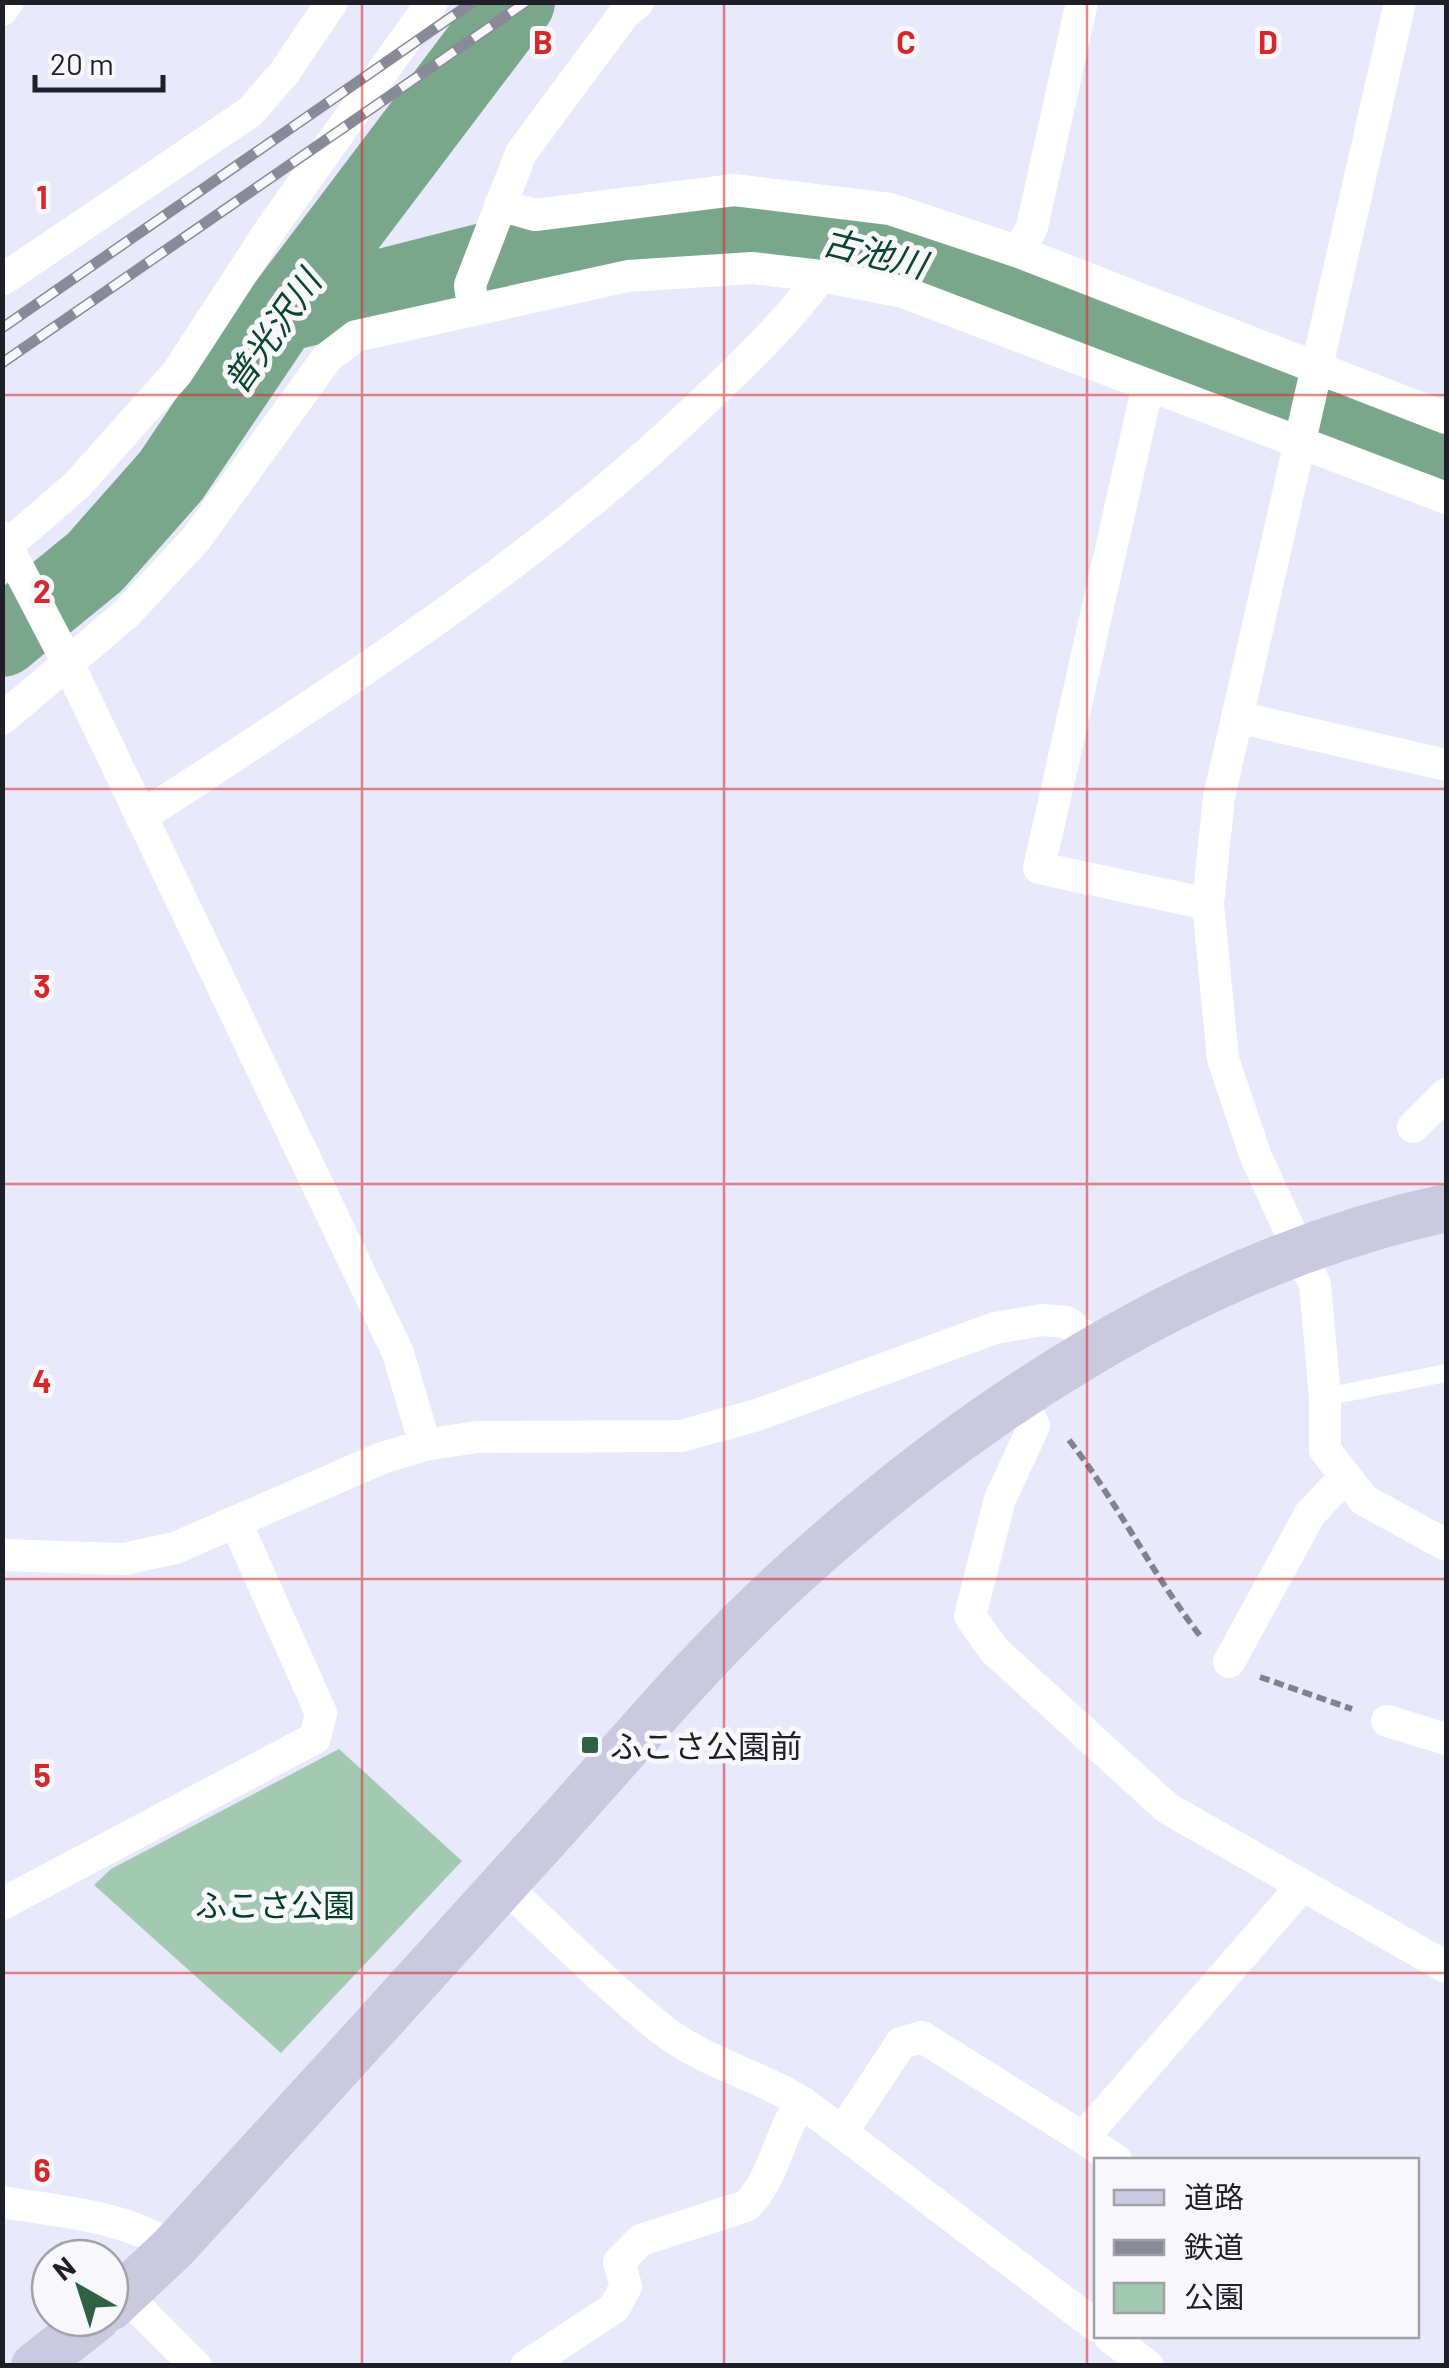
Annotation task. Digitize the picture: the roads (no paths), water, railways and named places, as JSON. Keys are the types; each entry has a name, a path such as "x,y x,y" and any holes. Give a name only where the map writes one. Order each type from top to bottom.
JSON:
{"street":[{"path":"2,10 8,2"},
{"path":"2,280 250,112 284,73 332,2"},
{"path":"425,1445 398,1353 64,656 7,550 78,484 177,372 272,227 432,2"},
{"path":"472,296 494,220 521,153 624,14 638,2"},
{"path":"1019,252 1032,227 1082,2"},
{"path":"1400,2 1219,797 1208,904 1224,1059 1256,1157 1315,1285 1326,1397 1325,1450 1343,1478 1364,1500 1446,1545"},
{"path":"494,220 734,190 890,209 1019,252 1314,377 1446,418"},
{"path":"2,719 64,656 126,614 196,539 327,358 356,336 472,296 628,276 752,268 821,276 902,292 1148,385 1302,433 1446,498"},
{"path":"141,817 331,692 627,475 760,348 821,276"},
{"path":"1148,385 1039,868 1208,904"},
{"path":"1237,717 1446,765"},
{"path":"1413,1126 1446,1094"},
{"path":"130,2288 173,2248 772,1594 885,1492 1027,1411 1098,1349 1196,1297 1303,1253 1446,1208"},
{"path":"2,1555 124,1559 175,1548 237,1525 382,1458 425,1445 477,1437 681,1436 757,1414 995,1328 1043,1320 1067,1322 1098,1349"},
{"path":"1027,1411 970,1616 994,1650 1167,1808 1446,1968"},
{"path":"1229,1662 1310,1514 1343,1478"},
{"path":"2,1904 315,1738 321,1712 237,1525"},
{"path":"1386,1721 1446,1738"},
{"path":"503,1885 665,2032 701,2055 774,2085 802,2102 1094,2322"},
{"path":"1082,2138 1302,1886"},
{"path":"843,2132 901,2044 922,2037 1113,2158"},
{"path":"526,2366 614,2308 626,2286 619,2262 641,2240 746,2206 759,2194 788,2120 802,2102"},
{"path":"2,2202 119,2222 147,2231 173,2248"},
{"path":"130,2320 196,2366"},
{"path":"34,2366 69,2338"},
{"path":"1114,2338 1148,2366"}],"lane":[{"path":"1326,1397 1446,1373"}],"waterway":[{"name":"普光沢川","path":"2,638 95,562 171,476 280,314 516,2"},
{"name":"古池川","path":"280,314 579,238 721,226 780,230 896,251 1446,455"}],"railway":[{"path":"2,328 473,2"},
{"path":"2,363 526,2"}],"place":[{"name":"ふこさ公園前","path":"590,1745"}],"park label":[{"name":"ふこさ公園","path":"275,1904"}]}
